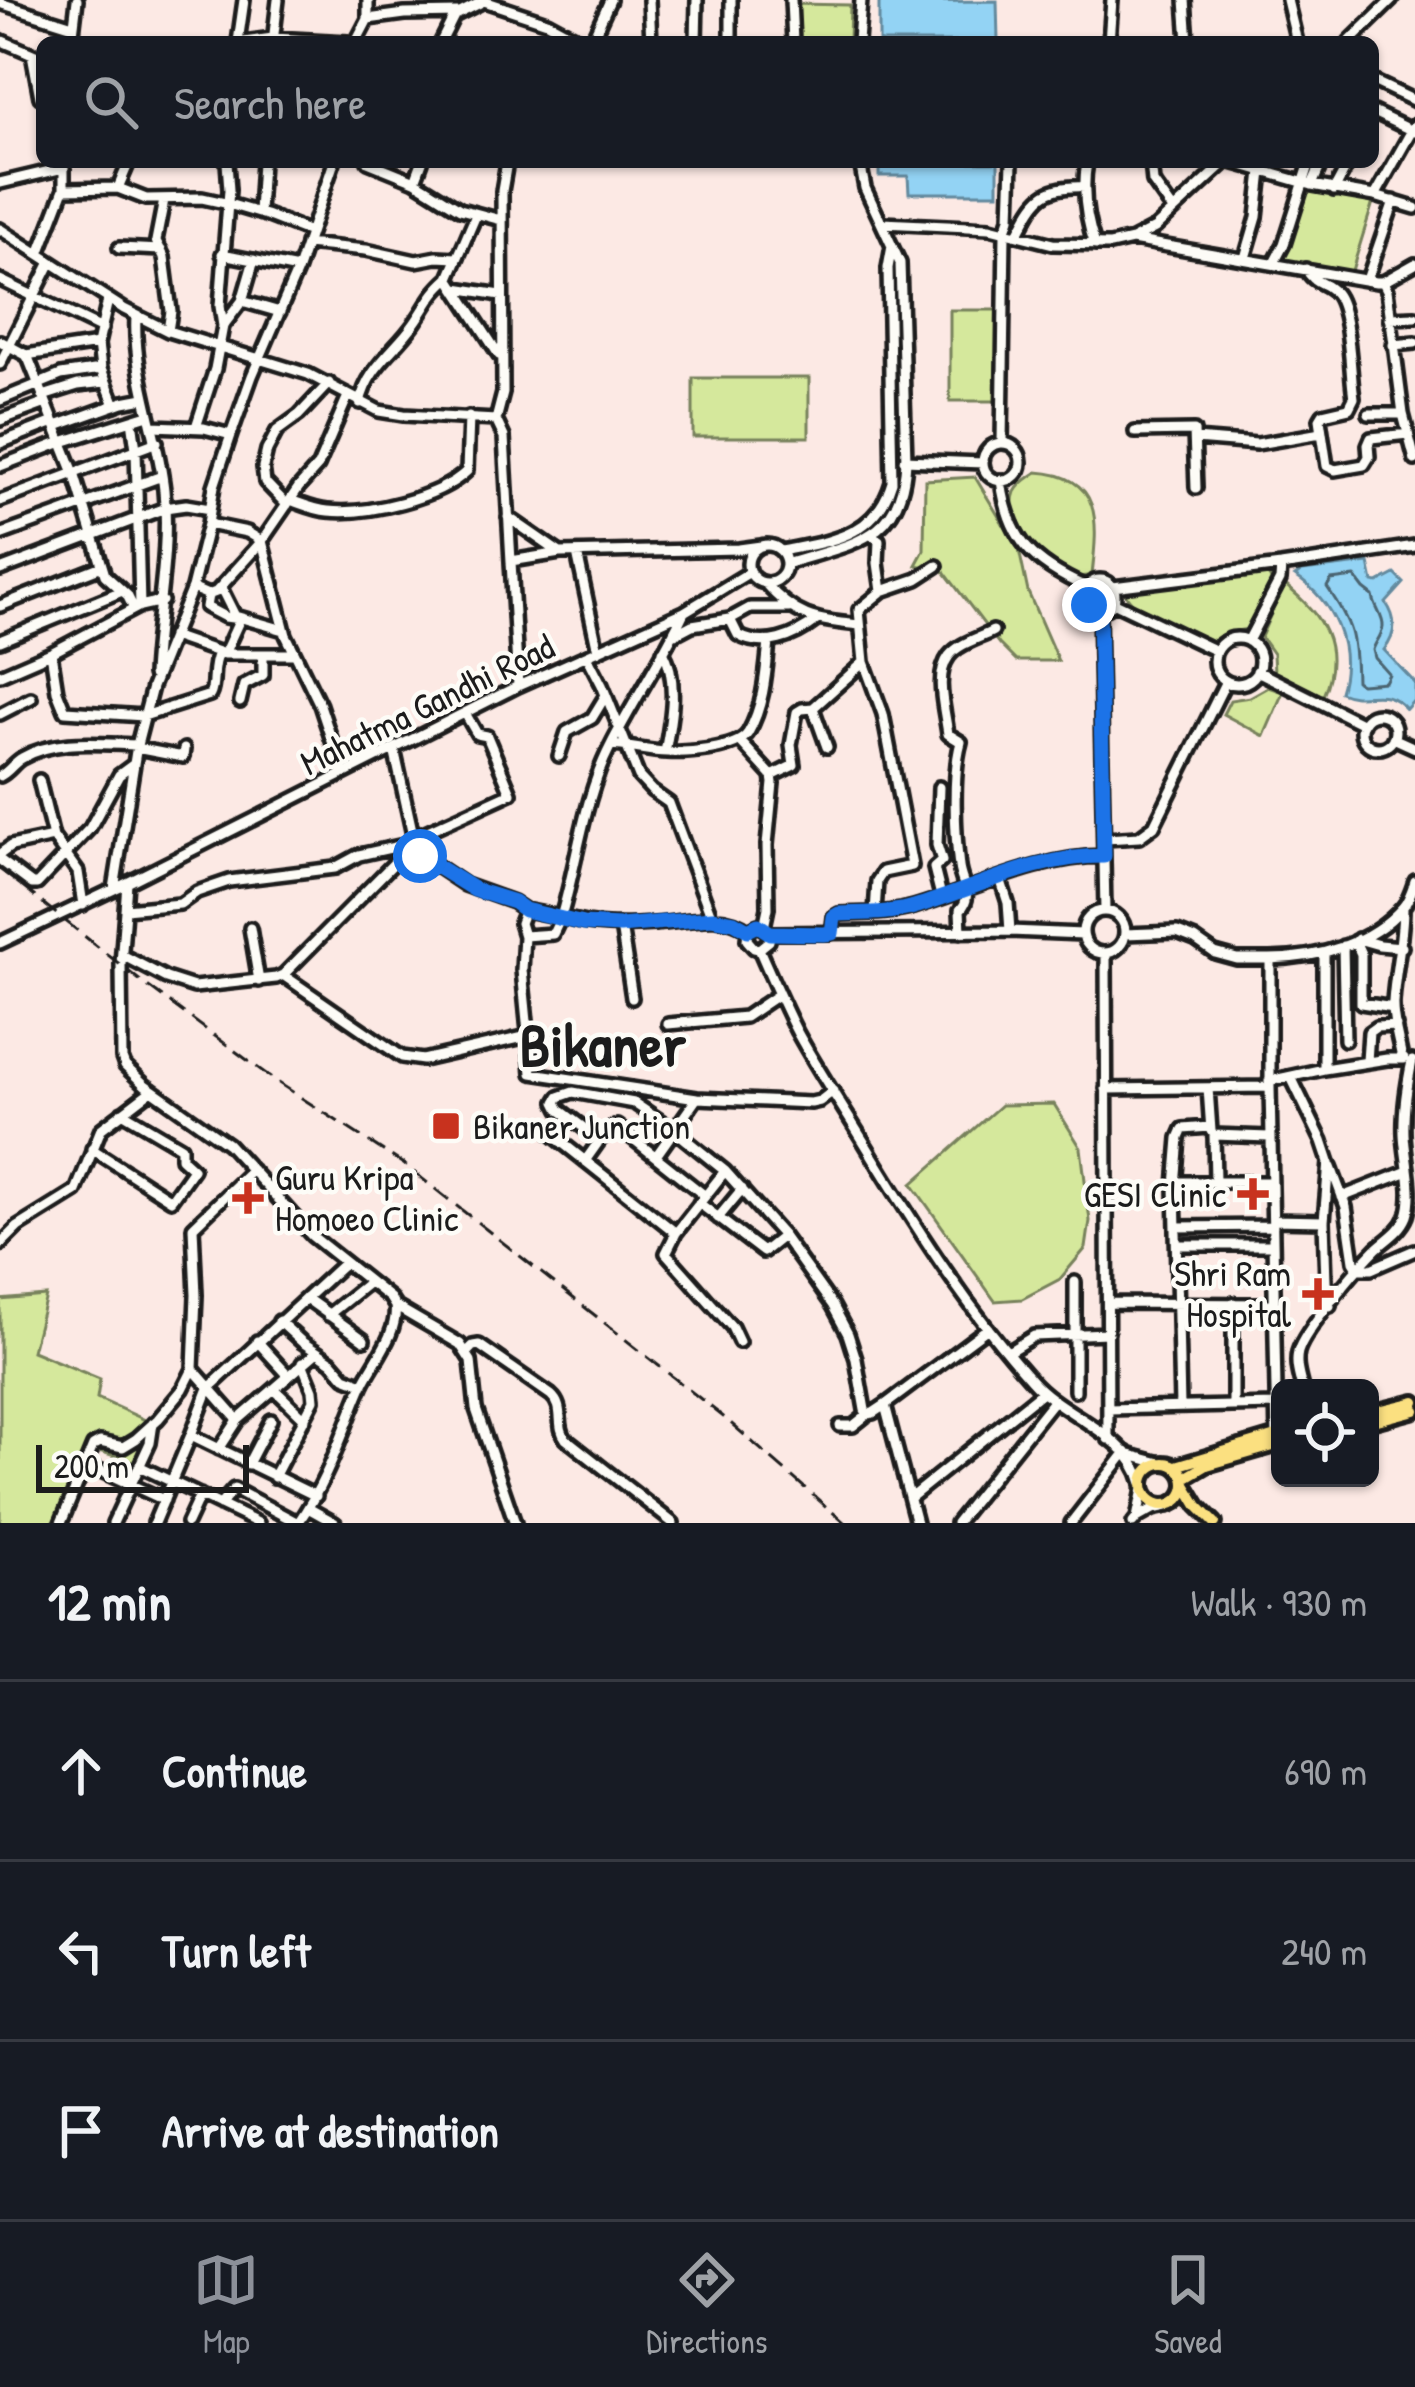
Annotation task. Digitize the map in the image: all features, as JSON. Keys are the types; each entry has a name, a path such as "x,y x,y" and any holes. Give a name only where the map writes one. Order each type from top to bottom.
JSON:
{"main road":[{"path":"1379,1412 1415,1406"},
{"path":"1379,1419 1415,1406"},
{"path":"1210,1523 1191,1510 1152,1502 1143,1486 1148,1470 1160,1463 1176,1466 1271,1442"},
{"path":"1171,1504 1184,1492 1185,1482 1207,1465 1271,1442"},
{"path":"1176,1466 1210,1523"}],"street":[{"path":"72,36 77,0"},
{"path":"241,36 244,0"},
{"path":"274,36 278,0"},
{"path":"356,36 368,19 368,0"},
{"path":"650,0 651,36"},
{"path":"696,36 697,0"},
{"path":"731,0 731,36"},
{"path":"791,0 793,36"},
{"path":"858,36 861,0"},
{"path":"1109,36 1112,0"},
{"path":"1185,0 1188,36"},
{"path":"1286,0 1295,36"},
{"path":"1355,36 1392,0"},
{"path":"444,36 459,13 488,1 576,36"},
{"path":"591,36 607,2"},
{"path":"0,3 73,26"},
{"path":"368,19 459,13"},
{"path":"0,40 36,56"},
{"path":"1379,84 1415,101"},
{"path":"1379,99 1384,87"},
{"path":"1375,196 1414,129 1379,115"},
{"path":"0,183 52,168"},
{"path":"39,254 64,189 63,168"},
{"path":"118,188 127,168"},
{"path":"196,427 223,326 227,168"},
{"path":"259,212 262,168"},
{"path":"114,890 136,746 152,687 191,588 230,436 298,269 332,168"},
{"path":"382,168 415,182 451,206 501,220"},
{"path":"415,182 420,168"},
{"path":"506,168 501,220 502,401 496,419 504,436 518,686"},
{"path":"786,564 872,535 890,518 902,489 906,460 900,263 865,188 861,168"},
{"path":"1002,443 1012,168"},
{"path":"1087,168 1087,216 1095,245"},
{"path":"1152,168 1153,182 1173,211"},
{"path":"1132,241 1155,228 1222,168"},
{"path":"1251,168 1414,205"},
{"path":"1274,263 1309,168"},
{"path":"1307,184 1318,168"},
{"path":"1334,190 1345,168"},
{"path":"1244,258 1257,217 1262,171"},
{"path":"1012,232 1046,192 1063,186 1085,187"},
{"path":"64,189 118,188 146,199 202,198 259,212 310,232"},
{"path":"164,200 156,241 171,311 168,331"},
{"path":"1367,280 1394,201"},
{"path":"476,214 457,258 453,283 502,360"},
{"path":"882,223 1012,232 1053,244 1132,241 1383,282 1413,266"},
{"path":"0,229 108,300 168,331 308,374 379,411 496,419"},
{"path":"306,244 416,261 457,258"},
{"path":"782,551 841,537 871,520 888,496 893,458 888,268 892,246"},
{"path":"119,248 161,250"},
{"path":"222,254 298,269"},
{"path":"223,326 242,302 254,260"},
{"path":"0,364 5,343 51,262"},
{"path":"1306,268 1311,280 1332,290 1340,303 1354,398 1349,408 1321,416 1327,466 1335,470 1369,461 1369,441 1375,436 1411,441"},
{"path":"0,280 102,329"},
{"path":"1383,282 1403,414 1415,460"},
{"path":"360,403 372,373 411,328 429,296 453,283 501,295"},
{"path":"108,300 98,344 101,369 115,405"},
{"path":"242,302 280,312"},
{"path":"136,317 144,398 157,442 165,508 162,601 152,687"},
{"path":"1390,318 1415,317"},
{"path":"5,343 26,355 74,473 108,580 137,608"},
{"path":"1393,345 1415,343"},
{"path":"26,355 98,344"},
{"path":"0,420 61,376 101,369"},
{"path":"0,400 105,382"},
{"path":"329,383 299,416 277,431 267,450 265,482 288,503 328,512 356,509 399,503 445,486 467,471 469,417"},
{"path":"208,595 262,541 322,460 348,396"},
{"path":"144,398 55,424 0,447 3,465 132,419 230,436"},
{"path":"1369,414 1403,414"},
{"path":"132,419 137,608"},
{"path":"1135,432 1194,431 1196,488"},
{"path":"1195,439 1257,444 1321,433"},
{"path":"0,501 157,442"},
{"path":"1002,443 1016,448 1021,458 1015,476 1001,481 992,478 983,463 987,451 1002,443"},
{"path":"893,458 983,463"},
{"path":"0,535 162,476"},
{"path":"1001,481 1020,543 1037,560 1086,587"},
{"path":"0,570 165,508 210,509"},
{"path":"508,517 560,553"},
{"path":"208,524 247,532 262,541 284,630 320,705 343,774"},
{"path":"872,535 880,540 882,591"},
{"path":"761,546 748,558 749,572 789,608"},
{"path":"511,561 560,553 774,546 782,551 786,564 778,580 765,583"},
{"path":"1086,587 1100,580 1113,586 1415,546"},
{"path":"577,553 593,654 606,695 639,777 669,803 712,918"},
{"path":"0,606 102,566"},
{"path":"875,913 877,881 883,872 912,866 883,714 864,662 859,610 882,591 937,566"},
{"path":"1248,641 1280,580 1281,566"},
{"name":"Mahatma Gandhi Road","path":"0,943 518,686 684,612 749,572"},
{"path":"1086,587 1085,600 1099,610 1113,602 1113,586"},
{"path":"191,588 208,595"},
{"path":"220,588 230,612 240,619"},
{"path":"0,641 122,591"},
{"path":"208,595 206,607 226,617 284,630"},
{"path":"0,675 137,608 162,601"},
{"path":"1113,602 1216,651"},
{"path":"673,635 692,626 730,620 751,608 789,608 818,620 859,625"},
{"path":"1099,610 1105,911"},
{"path":"524,936 553,934 573,876 583,823 611,745 684,612"},
{"path":"51,653 65,711 145,716 210,695 212,665 240,619"},
{"path":"730,620 749,642 800,634 818,620"},
{"path":"961,932 961,910 968,896 960,872 956,824 961,742 948,734 942,669 950,655 993,631"},
{"path":"172,636 221,653 293,654"},
{"path":"1230,639 1248,641 1258,652 1257,671 1244,682 1226,681 1215,668 1216,651 1230,639"},
{"path":"611,745 664,752 740,741 763,693 769,642"},
{"path":"663,651 669,664 672,707 664,752"},
{"path":"240,702 244,685 263,675 262,654"},
{"path":"772,776 794,765 794,718 802,709 814,708 864,662"},
{"path":"1257,671 1363,724"},
{"path":"1105,839 1139,837 1154,826 1226,681"},
{"path":"559,756 568,733 592,718 606,695"},
{"path":"0,714 31,698"},
{"path":"814,708 827,747"},
{"path":"122,955 182,985 214,986 283,975 414,845 511,793 487,736 477,734 465,713"},
{"path":"1373,715 1386,716 1394,726 1393,738 1384,747 1371,746 1362,736 1363,724 1373,715"},
{"path":"1393,738 1415,748"},
{"path":"740,741 772,776 774,794 767,845 768,908 767,930 765,946 754,948 747,940 752,926 767,930 832,933 1083,934"},
{"path":"0,776 23,757 47,746 136,746 183,758 184,749"},
{"path":"394,749 414,845 465,885 525,910 583,924 620,926 712,918 748,930"},
{"path":"53,837 11,846 0,857 35,885 95,820 119,776 134,764"},
{"path":"39,780 53,837 78,872 83,905"},
{"path":"939,787 937,845 942,861 934,875 941,896"},
{"path":"125,909 180,904 197,892 229,881 335,868 359,855 414,845"},
{"path":"832,933 834,917 839,914 915,907 1038,864 1104,856"},
{"path":"1000,878 1010,931"},
{"path":"1300,1379 1300,1347 1373,1252 1399,1230 1411,1202 1404,1135 1410,1060 1393,1008 1403,907 1415,881"},
{"path":"127,883 123,1063 152,1090 228,1144 313,1236 394,1306 394,1324 316,1496 298,1523 231,1490 220,1505"},
{"path":"1125,934 1177,932 1214,953 1238,958 1324,954 1357,940 1403,907"},
{"path":"525,910 520,923 522,970 532,1072 697,1097 812,1103 833,1091"},
{"path":"1105,911 1124,924 1119,947 1106,953 1092,950 1083,934 1088,917 1105,911"},
{"path":"620,926 632,998"},
{"path":"250,928 259,980"},
{"path":"1357,940 1402,947"},
{"path":"1357,940 1361,1003 1393,1008"},
{"path":"1343,946 1345,1040"},
{"path":"759,949 800,1037 920,1232 988,1328 1042,1392 1128,1454 1138,1469 1143,1486 1135,1521"},
{"path":"1106,953 1108,1439"},
{"path":"1324,954 1324,1069"},
{"path":"1270,959 1274,1379"},
{"path":"283,975 402,1057 423,1060 529,1036"},
{"path":"668,1024 745,1017 779,994"},
{"path":"1324,1006 1344,1004"},
{"path":"1367,1061 1369,1032 1396,1026"},
{"path":"1106,1089 1270,1084 1367,1061 1410,1060"},
{"path":"1292,1077 1342,1197 1355,1274"},
{"path":"1208,1088 1215,1181"},
{"path":"0,1245 18,1227 76,1191 101,1129 152,1090"},
{"path":"600,1140 560,1110 559,1097 573,1092 634,1103 674,1130 742,1189 833,1306 848,1334 868,1414"},
{"path":"656,1156 697,1097"},
{"path":"92,1149 171,1200 193,1169 181,1159 181,1148 122,1112"},
{"path":"586,1161 607,1130 617,1126 656,1156 718,1218 763,1252 783,1236"},
{"path":"1180,1407 1176,1182 1180,1132 1269,1137"},
{"path":"550,1133 676,1233"},
{"path":"1329,1162 1324,1221 1330,1306"},
{"path":"62,1523 93,1446 98,1442 125,1446 153,1424 193,1369 193,1227 252,1170"},
{"path":"725,1172 666,1248 739,1342"},
{"path":"1342,1197 1408,1172"},
{"path":"1176,1182 1272,1182"},
{"path":"718,1218 742,1189"},
{"path":"1176,1228 1324,1221"},
{"path":"1177,1245 1273,1245"},
{"path":"1326,1282 1415,1250"},
{"path":"154,1523 208,1388 344,1263"},
{"path":"328,1315 369,1282"},
{"path":"1075,1391 1076,1282"},
{"path":"306,1298 364,1340"},
{"path":"1108,1303 1273,1304"},
{"path":"1233,1304 1233,1406"},
{"path":"394,1306 460,1343 467,1352 476,1409 515,1523"},
{"path":"279,1321 346,1377 363,1384"},
{"path":"840,1426 853,1426 873,1413 988,1328"},
{"path":"1008,1352 1034,1336 1108,1333"},
{"path":"257,1341 288,1376"},
{"path":"467,1352 478,1346 551,1395 560,1404 560,1432 566,1439 673,1523"},
{"path":"219,1449 238,1420 317,1352"},
{"path":"274,1477 314,1395 302,1363"},
{"path":"193,1369 238,1420"},
{"path":"274,1389 304,1419"},
{"path":"910,1498 1042,1392"},
{"path":"956,1523 1053,1401"},
{"path":"885,1405 916,1523"},
{"path":"1108,1409 1271,1405"},
{"path":"248,1464 271,1420"},
{"path":"113,1523 150,1443 153,1424"},
{"path":"191,1436 316,1496"},
{"path":"1128,1454 1160,1463"},
{"path":"1071,1523 1128,1454"},
{"path":"86,1463 164,1500"},
{"path":"139,1466 258,1523"},
{"path":"187,1523 200,1495"},
{"path":"238,1514 249,1496"},
{"path":"1135,1521 1153,1508 1171,1504"},
{"path":"308,1508 335,1523"}],"green space":[{"path":"795,4 850,5 849,36 798,36"},
{"path":"1302,182 1375,196 1350,277 1274,263"},
{"path":"950,310 1003,310 1003,401 950,401"},
{"path":"693,378 809,378 809,437 693,437"},
{"path":"1037,472 1074,482 1092,505 1092,575 1063,572 1024,536 1016,521 1015,492"},
{"path":"975,477 1019,550 1028,592 1058,661 1016,661 943,570 916,565 924,550 925,480"},
{"path":"1266,572 1272,581 1248,629 1225,633 1210,642 1148,615 1122,588"},
{"path":"1284,584 1309,607 1326,633 1331,662 1323,696 1274,671 1273,654 1261,637"},
{"path":"1268,687 1283,692 1264,736 1223,714 1230,700 1250,697"},
{"path":"1054,1104 1081,1148 1090,1221 1086,1248 1060,1279 1022,1299 995,1301 912,1184 1001,1105"},
{"path":"46,1296 32,1351 100,1379 97,1398 154,1424 134,1462 86,1447 56,1523 0,1523 0,1300"}],"water":[{"path":"997,1 998,36 879,36 879,2"},
{"path":"879,168 998,168 998,193 909,193 908,176 879,176"},
{"path":"1369,563 1373,582 1395,574 1404,583 1386,603 1394,626 1384,650 1415,683 1415,699 1406,709 1390,697 1340,692 1344,658 1337,626 1320,598 1295,576 1302,571"}],"railway":[{"path":"0,869 277,1082 405,1165 726,1419 845,1523"}],"place":[{"name":"Bikaner Junction","path":"446,1126"},
{"name":"GESI Clinic","path":"1253,1194"},
{"name":"Guru Kripa Homoeo Clinic","path":"248,1198"},
{"name":"Shri Ram Hospital","path":"1318,1294"}],"district":[{"name":"Bikaner","path":"603,1045"}],"route":[{"path":"420,856 475,890 525,910 583,924 620,926 712,918 748,930 758,925 770,933 824,934 832,933 834,917 839,914 906,909 1038,864 1104,856 1099,610 1089,605"}]}
